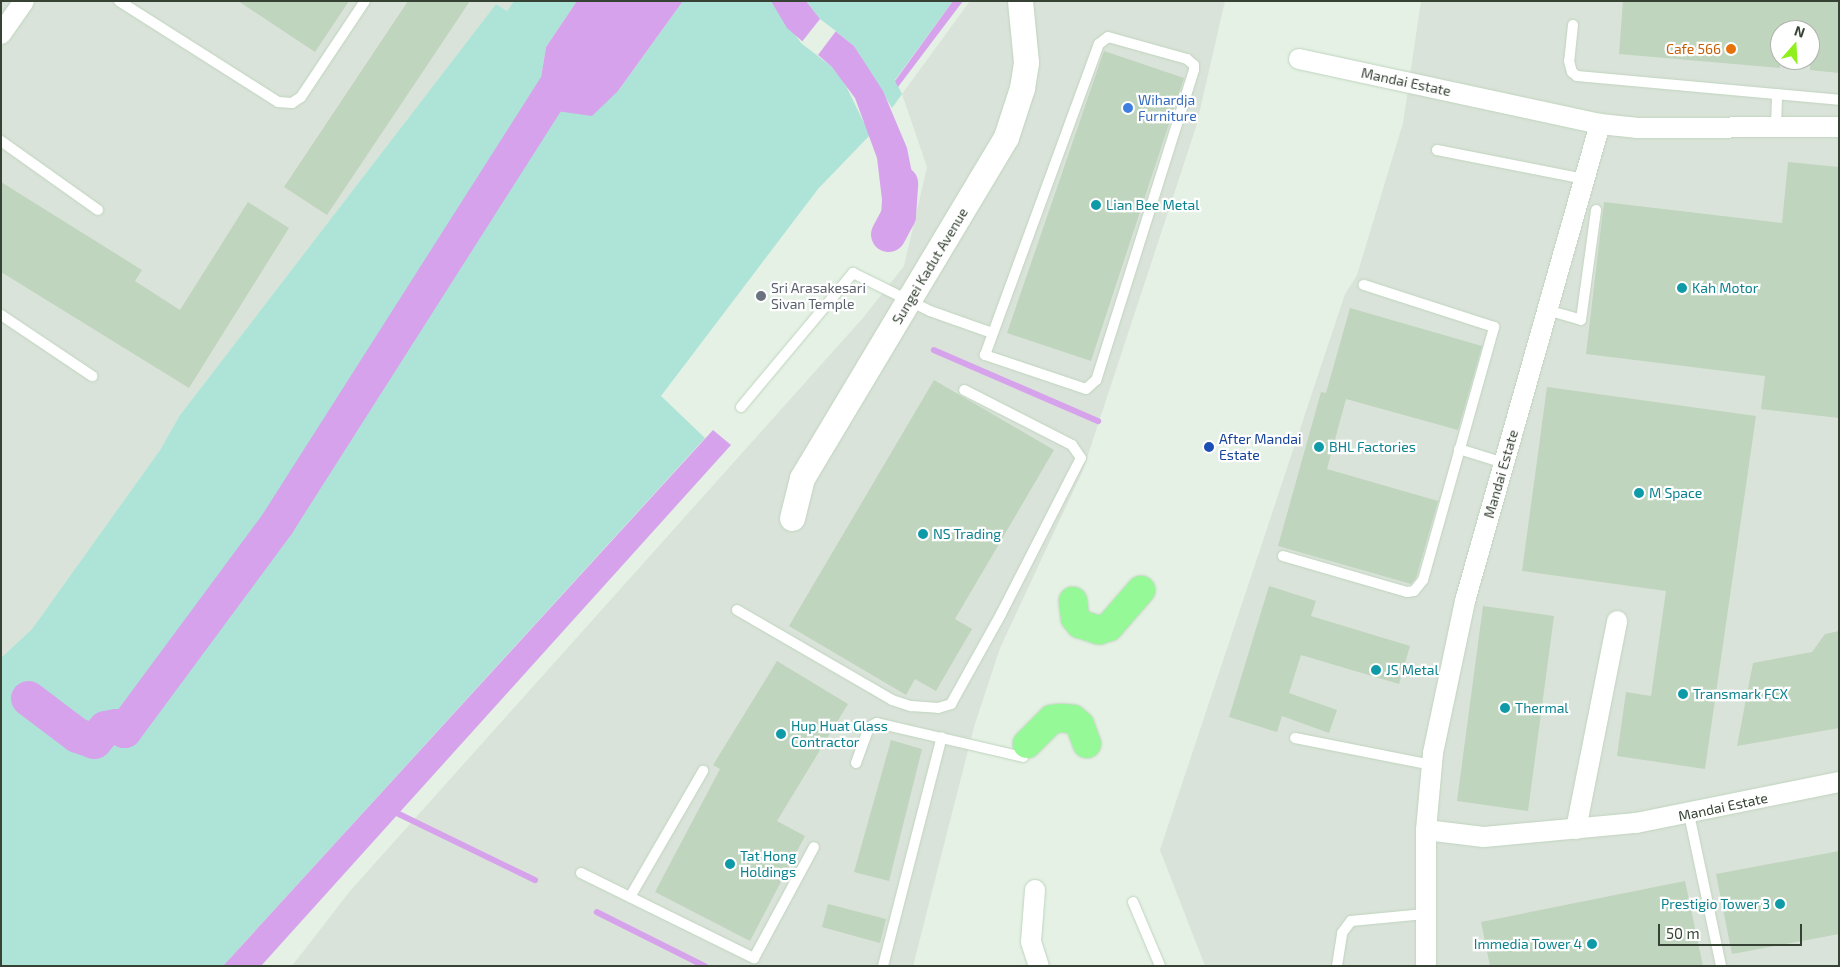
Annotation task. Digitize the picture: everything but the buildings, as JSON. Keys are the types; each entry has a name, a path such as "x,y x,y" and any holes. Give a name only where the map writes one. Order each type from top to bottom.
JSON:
{"main road":[{"path":"1073,601 1075,618 1080,624 1099,630 1109,627 1140,590"},
{"path":"1025,750 1052,719 1062,718 1073,719 1080,725 1087,744"}],"street":[{"path":"1,34 24,1"},
{"name":"Sungei Kadut Avenue","path":"792,518 802,478 1006,137 1016,113 1026,62 1020,1"},
{"name":"Mandai Estate","path":"1299,59 1600,124 1670,128 1776,126 1839,128"},
{"name":"Mandai Estate","path":"1426,966 1426,830 1431,765 1465,601 1600,124"},
{"path":"1576,829 1617,621"},
{"name":"Mandai Estate","path":"1426,830 1484,837 1576,829 1688,814 1839,782"},
{"path":"1035,890 1031,942 1039,966"}],"lane":[{"path":"119,1 278,102 292,103 302,97 365,1"},
{"path":"1573,25 1569,61 1572,72 1577,76 1839,100"},
{"path":"1114,38 1187,60 1194,65 1194,70 1093,385 1086,389 986,355 992,333 1101,40 1114,38"},
{"path":"1776,126 1777,94"},
{"path":"1,141 98,210"},
{"path":"1437,150 1585,179"},
{"path":"1547,310 1581,320 1596,210"},
{"path":"742,408 853,273 909,301 992,333"},
{"path":"1283,556 1407,592 1414,591 1424,580 1458,449 1494,327 1364,285"},
{"path":"1,315 92,376"},
{"path":"737,610 892,700 910,706 929,708 951,704 1001,614 1081,458 1072,446 964,390"},
{"path":"1458,449 1504,463"},
{"path":"856,763 869,727 877,723 942,737 1025,750"},
{"path":"883,966 942,737"},
{"path":"1295,738 1431,765"},
{"path":"630,897 703,771"},
{"path":"1688,814 1721,966"},
{"path":"581,873 754,958 814,847"},
{"path":"1133,902 1160,966"},
{"path":"1337,966 1342,933 1351,921 1426,914"}],"shaded area":[{"path":"1,1 514,1 507,11 496,4 180,415 160,450 32,629 1,658"},
{"path":"514,1 577,1 546,47 539,90 521,123 549,109 618,91 683,1 771,1 801,43 832,67 843,80 870,135 818,189 661,396 705,438 223,966 1,966 1,658 32,629 160,450 180,415 496,4 507,11"},
{"path":"577,1 683,1 618,91 592,116 549,110 530,131 521,124 539,90 546,47"},
{"path":"771,1 806,1 820,19 854,46 883,91 907,148 913,178 909,214 902,234 878,226 883,208 877,158 855,98 832,67 787,28"},
{"path":"806,1 953,1 895,80 902,94 892,108 854,46 820,19"},
{"path":"953,1 963,1 898,87 895,81"},
{"path":"970,1 1225,1 1196,127 1083,470 1000,648 974,727 913,966 292,966 350,891 862,319 904,266 927,167 902,94"},
{"path":"1421,1 1839,1 1839,966 1205,966 1160,850 1345,294 1357,275 1403,123"},
{"path":"713,430 731,445 261,966 223,966"}],"pier":[{"path":"820,19 836,31 818,55 801,43"}],"waterway":[{"path":"28,698 77,735 94,741 105,728 116,726 124,730 277,523 554,88"},
{"path":"888,234 898,215 900,183"},
{"path":"934,350 1098,421"},
{"path":"393,811 535,880"},
{"path":"597,912 705,966"}],"place":[{"name":"Cafe 566","path":"1731,49"},
{"name":"Wihardja Furniture","path":"1128,108"},
{"name":"Lian Bee Metal","path":"1096,205"},
{"name":"Kah Motor","path":"1682,288"},
{"name":"Sri Arasakesari Sivan Temple","path":"761,296"},
{"name":"After Mandai Estate","path":"1209,447"},
{"name":"BHL Factories","path":"1319,447"},
{"name":"M Space","path":"1639,493"},
{"name":"NS Trading","path":"923,534"},
{"name":"JS Metal","path":"1376,670"},
{"name":"Transmark FCX","path":"1683,694"},
{"name":"Thermal","path":"1505,708"},
{"name":"Hup Huat Glass Contractor","path":"781,734"},
{"name":"Tat Hong Holdings","path":"730,864"},
{"name":"Prestigio Tower 3","path":"1780,904"},
{"name":"Immedia Tower 4","path":"1592,944"}]}
